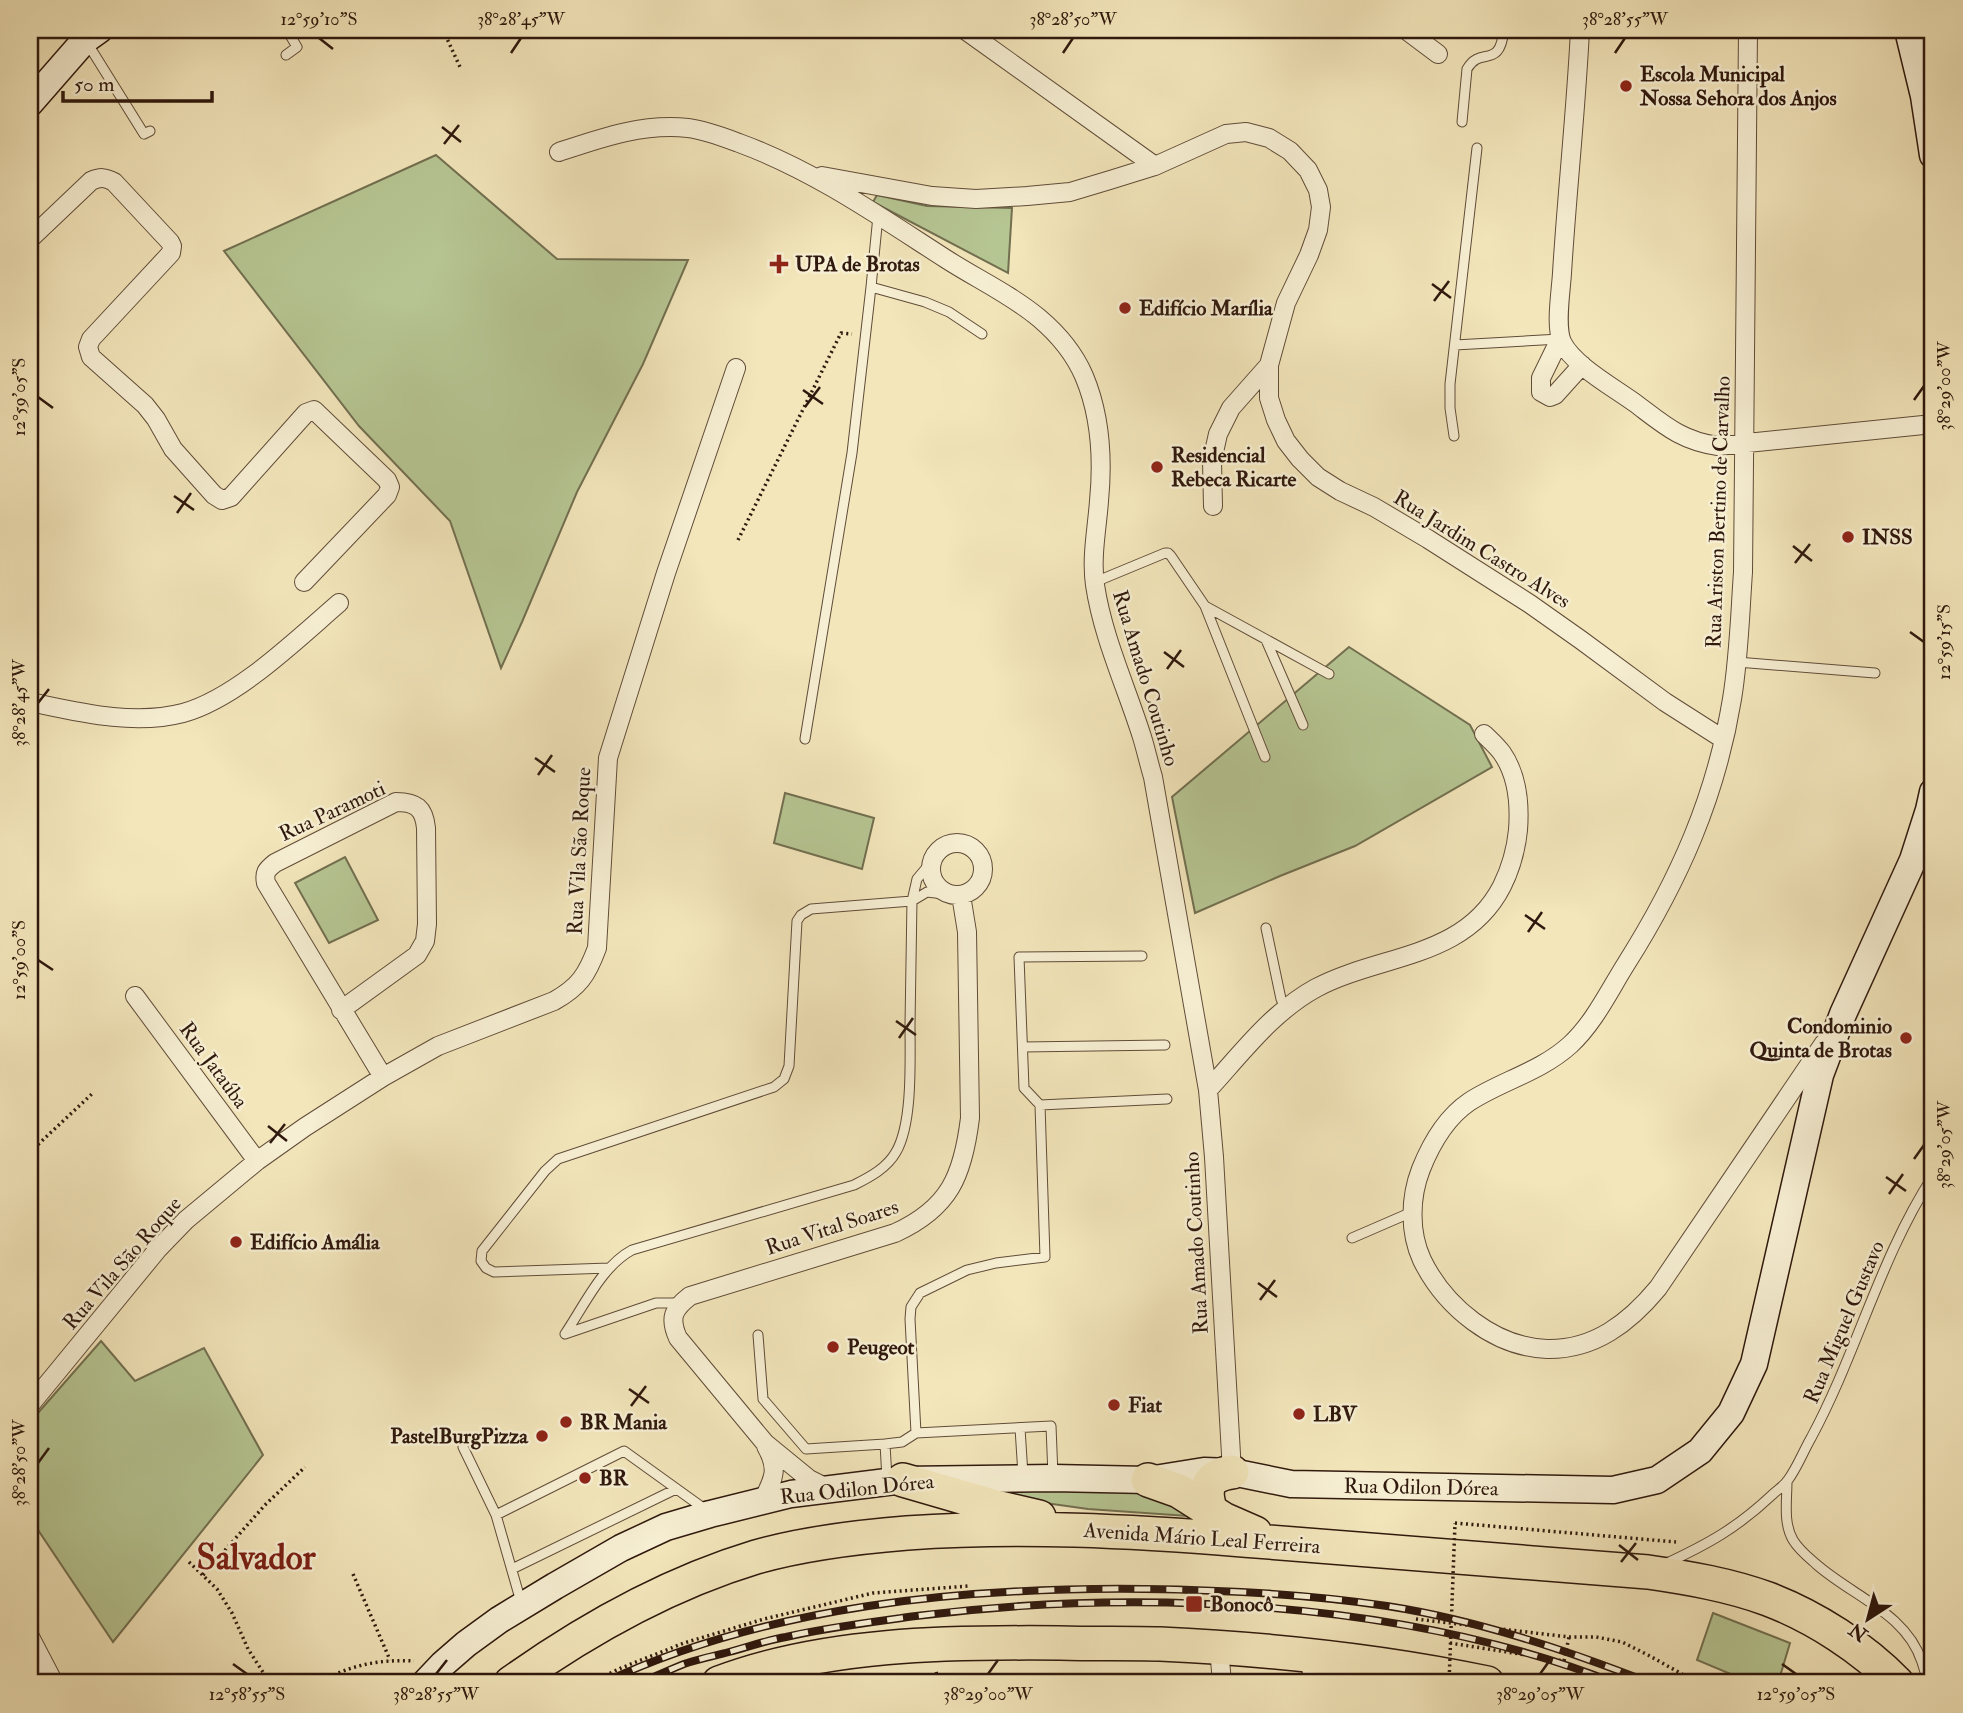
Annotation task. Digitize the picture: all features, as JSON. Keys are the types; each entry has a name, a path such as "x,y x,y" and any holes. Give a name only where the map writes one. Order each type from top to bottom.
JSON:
{"highway":[{"path":"1211,1513 1206,1492 1208,1486 1219,1476 1232,1472"},
{"path":"895,1480 1092,1529"},
{"path":"1148,1480 1179,1491 1211,1513 1276,1542"},
{"name":"Avenida Mário Leal Ferreira","path":"511,1683 544,1659 601,1625 705,1576 756,1558 808,1545 865,1536 947,1530 1092,1529 1648,1572 1692,1578 1769,1600 1811,1619 1852,1645 1898,1683"},
{"path":"719,1683 769,1676 832,1655 936,1645 1026,1643 1159,1644 1219,1648 1312,1670 1384,1666 1487,1683"}],"street":[{"path":"965,30 1155,166"},
{"path":"1406,30 1438,54"},
{"path":"1580,30 1566,213 1560,339 1541,378 1541,392 1550,397 1555,395 1582,365"},
{"name":"Rua Ariston Bertino de Carvalho","path":"1748,30 1743,572 1732,700 1716,773 1685,858 1648,929 1585,1029 1558,1055 1519,1078 1470,1101 1441,1131 1422,1166 1412,1212 1414,1234 1422,1259 1436,1282 1458,1309 1505,1342 1531,1347 1570,1348 1607,1335 1628,1320 1658,1288 1843,1014"},
{"path":"1908,30 1924,96 1933,155"},
{"path":"30,103 92,35"},
{"name":"Rua Amado Coutinho","path":"559,152 604,137 645,128 689,128 721,136 772,155 808,173 1005,293 1040,319 1069,348 1084,376 1096,417 1100,459 1100,499 1094,549 1095,582 1104,629 1142,737 1153,777 1208,1090 1232,1472"},
{"path":"808,173 932,197 976,199 1070,192 1155,166 1226,134 1246,132 1269,138 1290,151 1308,170 1318,190 1321,207 1318,230 1310,255 1286,303 1269,365 1231,408 1217,434 1212,461 1213,506"},
{"path":"30,239 91,181 107,178 114,181 170,242 171,253 92,339 88,347 92,357 145,405 173,449 214,495 222,500 231,497 306,412 314,410 387,480 390,487 387,495 303,582"},
{"path":"1560,339 1582,365 1679,435 1699,443 1718,446 1933,424"},
{"name":"Rua Jardim Castro Alves","path":"1269,365 1269,398 1276,420 1286,440 1318,477 1429,539 1530,604 1665,702 1723,738"},
{"name":"Rua Vila São Roque","path":"30,1405 158,1249 186,1220 257,1161 304,1127 438,1046 554,1001 570,992 590,968 597,948 608,758 666,573 736,368"},
{"path":"30,702 103,716 141,718 181,713 207,705 238,686 339,603"},
{"path":"1208,1090 1285,1008 1316,988 1436,946 1460,934 1481,917 1497,897 1510,870 1520,809 1514,778 1502,753 1484,734"},
{"name":"Rua Odilon Dórea","path":"425,1683 466,1644 522,1606 621,1548 666,1527 710,1514 763,1500 827,1488 895,1480 1148,1480 1204,1471 1232,1472 1291,1484 1613,1490 1657,1480 1700,1451 1731,1413 1754,1364 1820,1075 1843,1014 1913,860 1933,792"},
{"name":"Rua Paramoti","path":"341,1010 417,954 425,941 425,816 418,806 408,802 396,802 275,863 266,870 265,876 266,883 341,1010 383,1077"},
{"path":"953,844 962,844 977,853 983,870 981,879 970,892 956,895 937,886 931,869 937,852 953,844"},
{"name":"Rua Vital Soares","path":"680,1303 702,1292 895,1233 916,1223 934,1209 948,1190 960,1170 970,1118 967,932 956,895"},
{"name":"Rua Jataúba","path":"135,996 257,1161"},
{"path":"680,1303 673,1325 678,1338 765,1443 809,1479 827,1488"},
{"path":"763,1500 775,1469 765,1443"},
{"path":"30,1637 54,1683"},
{"path":"1219,1648 1222,1683"}],"lane":[{"path":"286,55 297,47 287,30"},
{"path":"1462,122 1467,69 1477,58 1495,55 1500,50 1504,30"},
{"path":"92,35 144,134 150,131"},
{"path":"1454,436 1450,384 1477,148"},
{"path":"805,739 852,453 878,216"},
{"path":"871,287 925,302 949,312 982,334"},
{"path":"1455,345 1560,339"},
{"path":"1095,582 1168,553 1205,606 1265,757"},
{"path":"1205,606 1329,674"},
{"path":"1266,639 1303,725"},
{"path":"1737,662 1875,673"},
{"path":"680,1303 656,1303 565,1334 619,1257 632,1250 854,1185 884,1167 896,1153 904,1129 910,1064 912,901 917,880 933,860"},
{"path":"609,1268 495,1272 486,1268 481,1261 482,1251 545,1171 558,1159 774,1087 784,1079 789,1066 797,922 801,915 811,909 912,901 927,892 956,895"},
{"path":"1266,928 1285,1008"},
{"path":"916,1433 910,1319 911,1307 920,1293 967,1270 996,1263 1045,1257 1041,1105 1024,1088 1020,957 1142,956"},
{"path":"1023,1047 1165,1045"},
{"path":"1041,1105 1167,1099"},
{"name":"Rua Miguel Gustavo","path":"1787,1481 1825,1413 1880,1278 1933,1176"},
{"path":"1352,1238 1412,1212"},
{"path":"758,1335 763,1399 806,1449 902,1442 916,1433 1051,1426 1053,1478"},
{"path":"1020,1427 1023,1479"},
{"path":"885,1444 895,1480"},
{"path":"463,1447 496,1515 522,1606"},
{"path":"496,1515 624,1451 710,1514"},
{"path":"1648,1572 1706,1545 1749,1517 1787,1481"},
{"path":"1787,1481 1787,1520 1793,1540 1825,1572 1875,1605 1904,1630 1918,1649 1927,1683"},
{"path":"512,1569 676,1489"}],"path":[{"path":"443,30 460,67"},
{"path":"738,541 841,333 864,335"},
{"path":"30,1152 94,1092"},
{"path":"203,1575 265,1504 305,1466"},
{"path":"1450,1683 1455,1523 1706,1545"},
{"path":"189,1562 217,1589 232,1613 247,1649 270,1683"},
{"path":"319,1683 334,1674 390,1660 353,1574"},
{"path":"590,1683 684,1643 764,1619 873,1592 969,1586"},
{"path":"1416,1619 1622,1642 1698,1683"},
{"path":"1450,1643 1564,1661 1569,1637"}],"green space":[{"path":"436,155 557,259 688,260 643,364 577,492 501,668 450,521 359,426 224,251"},
{"path":"877,195 927,206 1012,208 1008,273 873,202"},
{"path":"1349,647 1470,725 1492,767 1355,846 1195,913 1172,797"},
{"path":"785,793 874,818 862,869 774,843"},
{"path":"345,857 378,920 329,943 295,883"},
{"path":"101,1341 135,1381 204,1348 263,1455 113,1642 30,1518 30,1422"},
{"path":"981,1488 1166,1492 1202,1517 1088,1509 1031,1501"},
{"path":"1713,1613 1790,1643 1778,1683 1752,1683 1697,1660"}],"railway":[{"path":"603,1683 667,1656 732,1635 800,1618 938,1597 1077,1589 1236,1592 1387,1606 1454,1619 1521,1637 1651,1683"},
{"path":"640,1683 678,1666 818,1630 1001,1607 1090,1603 1180,1603 1270,1608 1360,1618 1449,1634 1534,1655 1615,1683"}],"place":[{"name":"Escola Municipal Nossa Sehora dos Anjos","path":"1626,86"},
{"name":"UPA de Brotas","path":"779,264"},
{"name":"Edifício Marília","path":"1125,308"},
{"name":"Residencial Rebeca Ricarte","path":"1157,467"},
{"name":"INSS","path":"1848,537"},
{"name":"Condominio Quinta de Brotas","path":"1906,1038"},
{"name":"Edifício Amália","path":"236,1242"},
{"name":"Peugeot","path":"833,1347"},
{"name":"Fiat","path":"1114,1405"},
{"name":"LBV","path":"1299,1414"},
{"name":"BR Mania","path":"566,1422"},
{"name":"PastelBurgPizza","path":"542,1436"},
{"name":"BR","path":"585,1478"},
{"name":"Bonocô","path":"1194,1604"}],"district":[{"name":"Salvador","path":"256,1557"}]}
